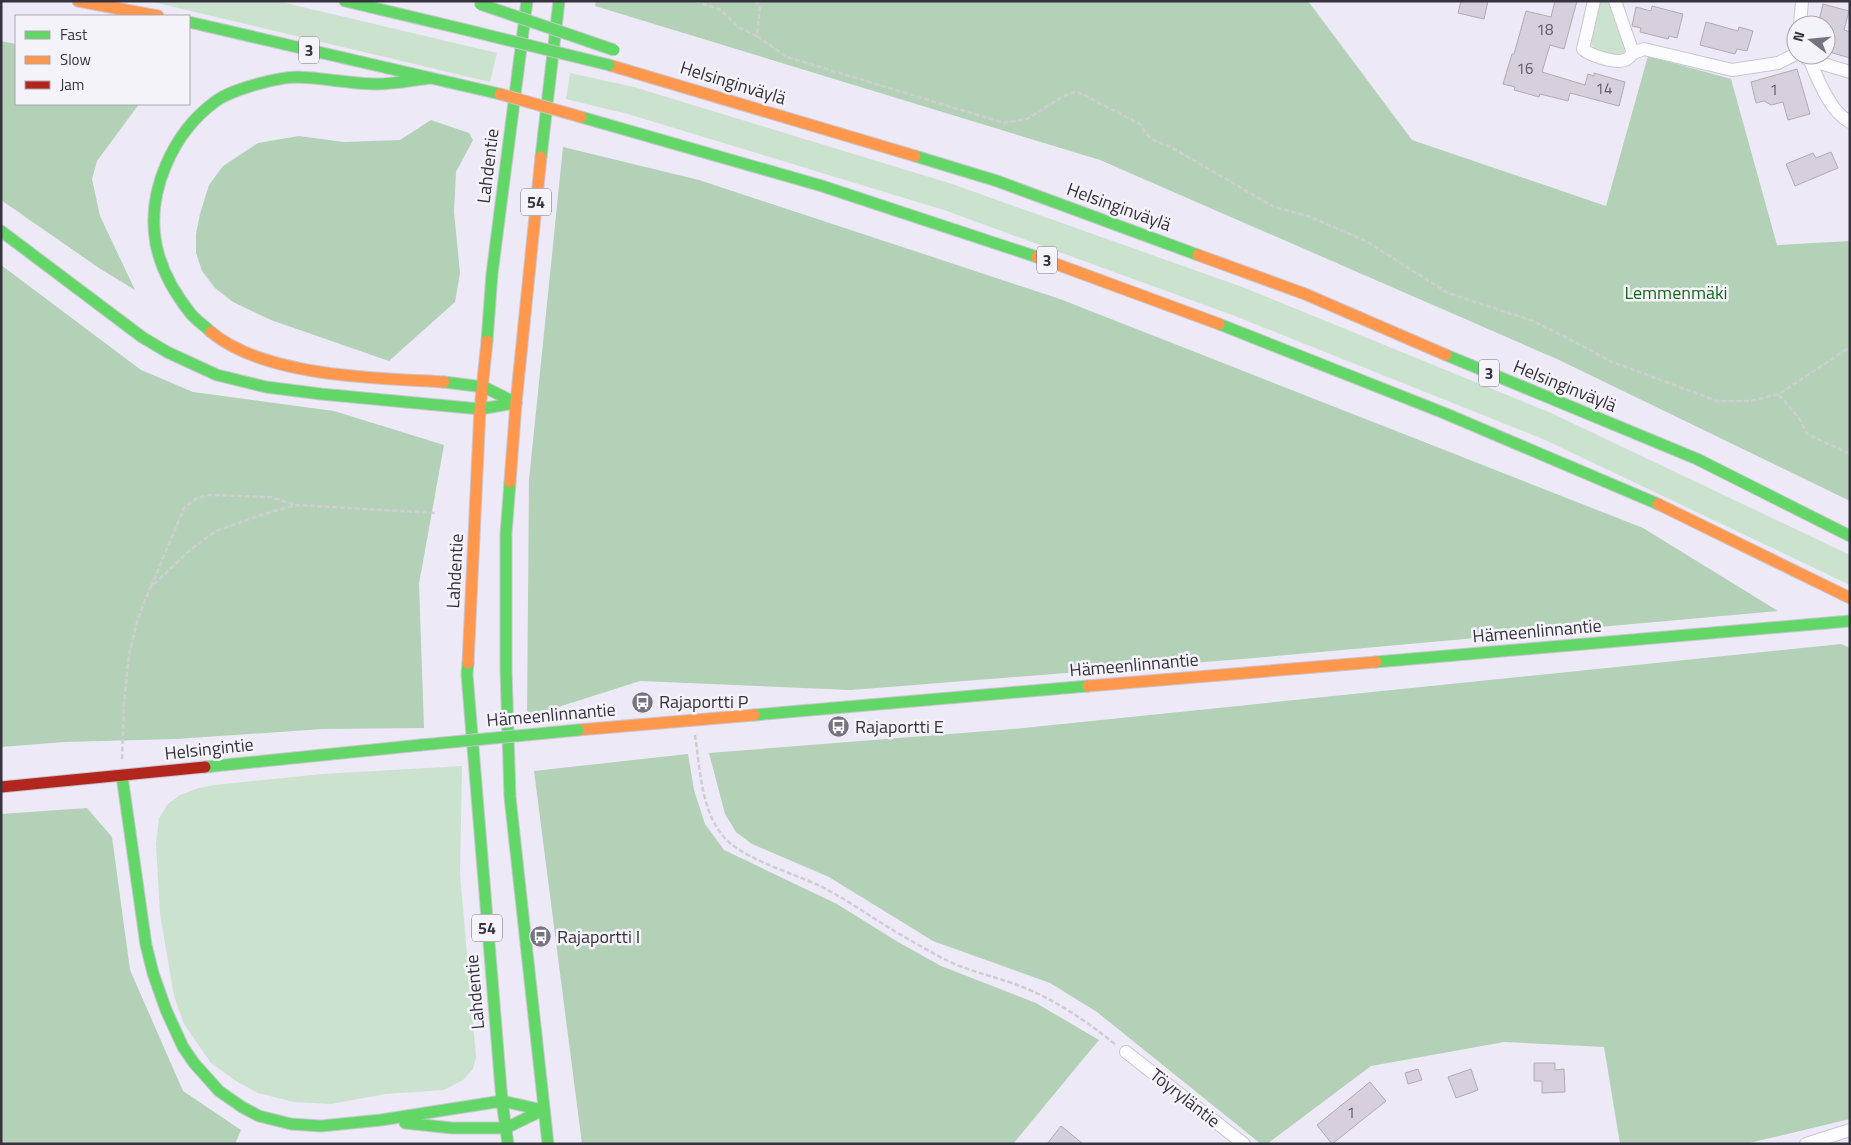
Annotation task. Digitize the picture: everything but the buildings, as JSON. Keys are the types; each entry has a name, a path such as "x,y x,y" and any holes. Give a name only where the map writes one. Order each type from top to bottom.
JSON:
{"main road":[{"path":"78,1 153,15"},
{"name":"Helsinginväylä","path":"345,1 609,65 997,182 1305,294 1517,385 1697,459 1850,536"},
{"name":"Lahdentie","path":"508,1144 502,1101 467,674 480,409 492,274 526,1"},
{"name":"54","path":"548,1144 510,787 506,669 506,534 516,403 559,1"},
{"path":"476,2 627,54"},
{"name":"3","path":"190,22 500,94 822,186 968,233 1098,278 1253,336 1444,413 1664,506 1850,598"},
{"path":"642,64 673,83"},
{"path":"430,78 377,84 320,78 285,78 225,95 194,122 181,138 164,166 154,200 152,220 163,270 186,308 210,331 234,346 254,355 279,364 318,372 483,386 516,403"},
{"path":"1,231 142,337 168,352 217,375 266,387 480,409 516,403"},
{"name":"Hämeenlinnantie","path":"421,744 692,719 1850,621"},
{"name":"Helsingintie","path":"1,787 421,744"},
{"path":"122,776 146,945 153,973 176,1033 194,1063 219,1091 259,1116 291,1124 321,1126 381,1120 502,1101 543,1110"},
{"path":"381,1120 452,1128 506,1128 543,1110"}],"street":[{"path":"1594,1 1583,49 1587,54 1615,61 1628,59 1632,53 1644,50 1732,70 1778,63 1786,59"},
{"path":"1615,1 1632,53"},
{"path":"1801,15 1802,1"},
{"path":"1809,65 1837,113 1850,122"},
{"path":"1828,65 1850,72"},
{"name":"Töyryläntie","path":"1126,1052 1244,1144"},
{"path":"1806,1144 1850,1130"}],"path":[{"path":"695,1 721,10 738,27 757,36 787,57 1004,123 1028,119 1062,97 1076,92 1100,102 1140,124 1146,134 1155,141 1169,146 1274,207 1308,216 1366,241 1448,293 1533,321 1610,361 1717,401 1751,401 1779,394 1850,347"},
{"path":"755,1 760,6 757,36"},
{"path":"1779,394 1799,418 1807,434 1850,454"},
{"path":"122,776 124,703 129,655 138,618 184,508 197,498 209,495 270,497 296,505 436,513"},
{"path":"150,588 190,550 216,531 296,505"},
{"path":"692,719 705,796 711,817 723,837 739,850 820,886 946,960 1025,988 1057,1003 1087,1022 1126,1052"}],"green space":[{"path":"149,1 277,1 497,53 490,82"},
{"name":"Lemmenmäki","path":"596,1 1308,1 1412,140 1606,206 1648,56 1731,79 1777,245 1850,241 1850,501 1557,359 1100,160 595,6"},
{"path":"1600,1 1610,1 1625,48 1624,55 1619,57 1597,51 1591,44"},
{"path":"1,41 15,44 15,105 138,105 97,161 92,179 100,216 135,290 99,268 1,200"},
{"path":"570,73 634,87 952,184 1245,288 1551,413 1850,555 1850,585 1543,439 1235,316 944,210 628,114 566,99"},
{"path":"431,120 469,133 473,140 456,172 454,212 460,273 455,302 389,361 271,320 233,302 215,288 202,271 196,253 196,234 200,214 209,185 223,166 258,143 299,136 344,142 400,140"},
{"path":"563,147 699,180 1060,299 1643,528 1778,611 1254,658 851,690 640,681 527,717 529,480"},
{"path":"1,265 141,370 193,392 334,411 444,445 419,584 424,728 323,729 176,739 64,742 1,747"},
{"path":"1841,644 1850,648 1850,1119 1745,1144 1620,1144 1604,1047 1504,1042 1371,1066 1267,1144 1261,1144 1097,1012 1050,983 933,941 829,877 752,844 736,832 725,814 709,753 1013,729"},
{"path":"688,754 694,790 705,824 724,850 837,904 941,966 1036,1003 1099,1040 1013,1144 582,1144 534,771"},
{"path":"462,766 460,874 476,1057 473,1069 463,1080 444,1090 385,1094 331,1104 294,1102 258,1093 236,1081 211,1063 184,1024 174,996 160,914 156,844 159,818 168,804 180,795 214,785 322,774"},
{"path":"87,808 112,837 130,970 183,1091 241,1130 235,1144 1,1144 1,814"}],"traffic: fast":[{"path":"345,1 471,31"},
{"path":"487,341 492,274 527,1"},
{"path":"541,157 559,1"},
{"path":"480,4 614,50"},
{"path":"190,22 500,94"},
{"path":"471,31 609,65"},
{"path":"211,332 191,314 179,298 161,263 156,244 154,224 159,184 175,146 187,129 216,101 229,93 276,80 298,77 377,84 430,78"},
{"path":"581,117 822,186 1037,257"},
{"path":"915,156 997,181 1198,255"},
{"path":"1,231 142,337 167,352 217,375 266,387 480,409 516,403"},
{"path":"1219,324 1444,413 1658,504"},
{"path":"1446,355 1697,459 1850,536"},
{"path":"444,382 484,387 516,403"},
{"path":"510,482 506,534 506,669 510,797 548,1144"},
{"path":"1376,662 1850,621"},
{"path":"468,663 467,674 502,1101 508,1144"},
{"path":"754,715 1088,686"},
{"path":"421,745 578,730"},
{"path":"205,767 421,745"},
{"path":"122,776 146,945 153,973 166,1010 183,1047 194,1063 219,1091 259,1116 291,1124 321,1126 381,1120 502,1101 543,1110"},
{"path":"405,1123 452,1128 506,1128 543,1110"}],"traffic: slow":[{"path":"78,1 153,15"},
{"path":"609,65 915,156"},
{"path":"500,94 581,117"},
{"path":"510,482 516,403 541,157"},
{"path":"1198,255 1305,294 1446,355"},
{"path":"1037,257 1219,324"},
{"path":"211,332 234,347 291,367 355,376 444,382"},
{"path":"468,663 480,409 487,341"},
{"path":"1658,504 1850,598"},
{"path":"1088,686 1376,662"},
{"path":"578,730 754,715"}],"traffic: jam":[{"path":"1,787 205,767"}],"place":[{"name":"Rajaportti P","path":"643,702"},
{"name":"Rajaportti E","path":"839,727"},
{"name":"Rajaportti I","path":"541,937"}]}
